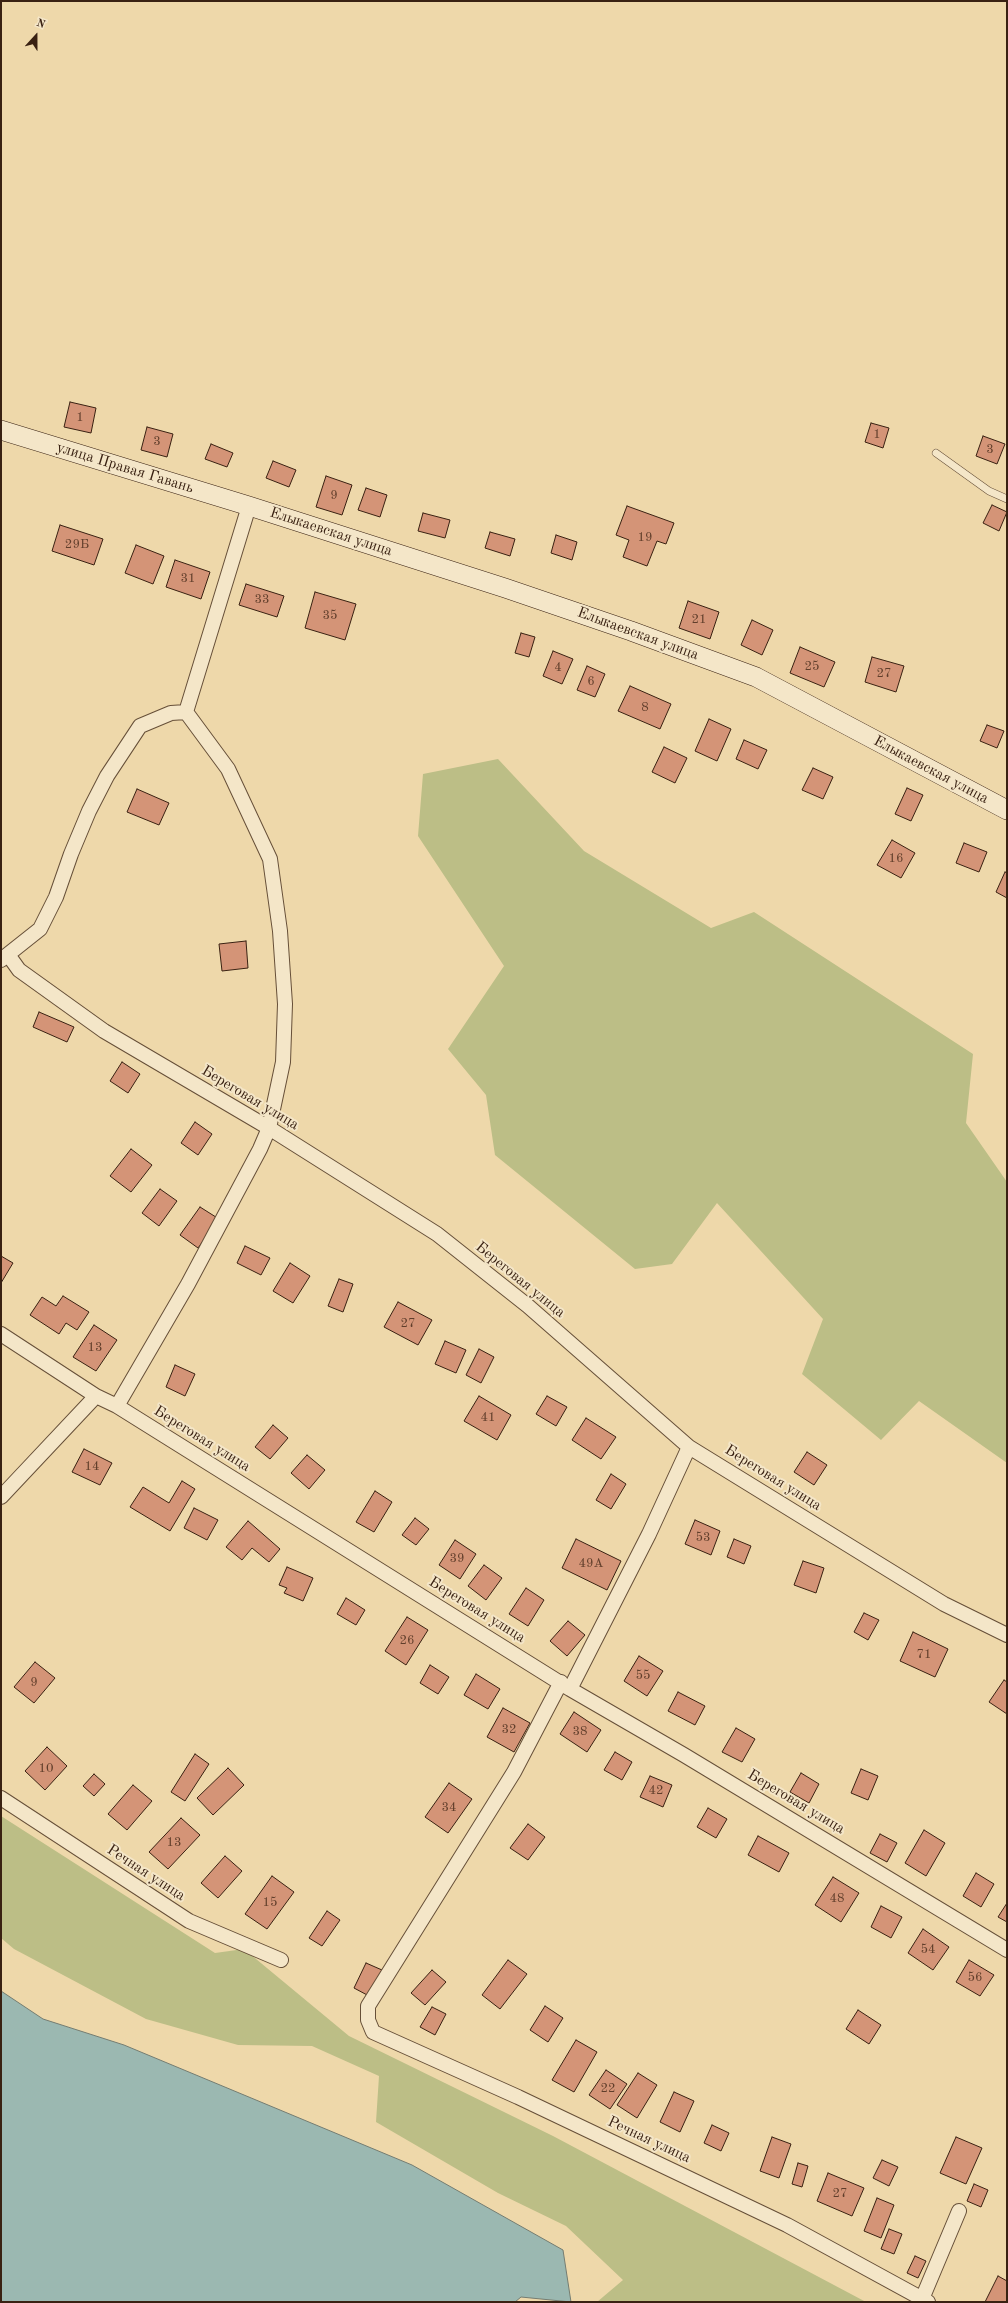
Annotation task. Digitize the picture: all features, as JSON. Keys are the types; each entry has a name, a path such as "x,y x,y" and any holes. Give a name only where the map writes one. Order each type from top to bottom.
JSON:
{"street":[{"name":"улица Правая Гавань","path":"1,430 249,506"},
{"path":"186,712 249,506"},
{"name":"Елыкаевская улица","path":"249,506 631,630 756,677 1007,810"},
{"path":"5,958 40,929 56,897 71,854 89,811 107,776 140,726 171,713 186,712"},
{"path":"117,1406 191,1277 269,1128 283,1062 285,1004 280,931 270,859 228,769 186,712"},
{"name":"Береговая улица","path":"5,958 19,970 104,1031 269,1128 437,1234 528,1306 689,1447 944,1604 1007,1635"},
{"name":"Береговая улица","path":"1,1334 96,1396 117,1406 565,1686 684,1755 1007,1950"},
{"path":"1,1497 96,1396"},
{"path":"565,1686 649,1534 689,1447"},
{"name":"Речная улица","path":"565,1686 514,1772 368,2006 368,2020 373,2032 518,2097 787,2225 925,2300"},
{"name":"Речная улица","path":"1,1798 189,1921 282,1960"},
{"path":"925,2300 959,2211"}],"lane":[{"path":"936,453 989,491 1007,499"}],"green space":[{"path":"498,759 584,851 711,928 754,912 973,1054 966,1123 1007,1182 1007,1463 919,1401 881,1440 802,1374 823,1319 717,1203 672,1264 635,1269 495,1155 486,1095 448,1049 504,966 418,836 423,774"},
{"path":"1,1816 215,1953 244,1949 349,2036 553,2136 866,2302 597,2302 623,2280 566,2226 498,2193 376,2122 379,2076 312,2046 238,2045 146,2019 14,1949 1,1938"}],"water":[{"path":"1,1991 43,2019 124,2045 412,2165 563,2250 571,2302 521,2297 515,2302 1,2302"}],"building":[{"path":"70,402 96,408 91,433 64,427"},
{"path":"871,423 889,428 883,448 865,442"},
{"path":"147,427 173,434 167,457 141,450"},
{"path":"983,436 1005,444 997,464 976,456"},
{"path":"211,444 233,453 227,467 205,459"},
{"path":"273,461 296,470 289,487 266,478"},
{"path":"326,476 352,485 342,515 316,507"},
{"path":"366,488 387,495 380,517 358,510"},
{"path":"992,505 1007,512 999,531 983,523"},
{"path":"627,506 674,523 666,544 657,541 647,566 623,557 629,540 616,535"},
{"path":"423,513 450,520 445,538 418,531"},
{"path":"60,525 103,539 94,565 52,551"},
{"path":"490,532 515,539 510,556 485,548"},
{"path":"556,535 577,542 572,560 551,553"},
{"path":"136,545 164,556 153,584 125,573"},
{"path":"175,560 210,572 201,599 166,587"},
{"path":"246,584 284,596 277,617 239,605"},
{"path":"315,592 356,604 345,640 305,628"},
{"path":"688,601 719,612 710,639 679,628"},
{"path":"752,620 773,630 762,655 741,645"},
{"path":"521,633 535,637 529,657 515,653"},
{"path":"800,647 835,662 824,687 790,673"},
{"path":"553,651 573,659 562,684 543,676"},
{"path":"872,657 904,666 896,692 865,682"},
{"path":"587,666 605,674 595,697 577,690"},
{"path":"630,686 671,704 660,729 618,711"},
{"path":"709,719 731,729 717,761 695,751"},
{"path":"987,725 1004,731 997,748 980,741"},
{"path":"744,740 767,750 758,769 736,759"},
{"path":"664,747 687,758 675,783 652,772"},
{"path":"813,768 833,777 823,799 802,790"},
{"path":"907,788 923,795 911,821 895,814"},
{"path":"137,789 169,803 159,825 127,812"},
{"path":"892,840 915,853 901,878 877,865"},
{"path":"964,843 987,852 979,872 956,863"},
{"path":"1005,872 1007,873 1007,898 996,892"},
{"path":"246,941 248,968 222,971 219,944"},
{"path":"39,1012 74,1027 67,1042 33,1027"},
{"path":"122,1062 140,1074 128,1093 110,1081"},
{"path":"195,1122 212,1134 198,1155 181,1143"},
{"path":"131,1149 152,1165 131,1192 110,1176"},
{"path":"160,1189 177,1201 159,1226 142,1213"},
{"path":"200,1207 219,1219 198,1248 180,1235"},
{"path":"245,1246 270,1258 261,1275 237,1263"},
{"path":"1,1256 13,1263 1,1283"},
{"path":"290,1263 310,1276 293,1303 273,1291"},
{"path":"339,1279 353,1284 343,1312 328,1306"},
{"path":"63,1296 89,1312 77,1330 66,1323 59,1334 30,1315 42,1297 56,1306"},
{"path":"398,1302 432,1320 418,1345 384,1327"},
{"path":"94,1325 117,1340 96,1371 73,1357"},
{"path":"445,1341 466,1350 456,1373 435,1364"},
{"path":"479,1349 494,1357 481,1383 466,1375"},
{"path":"175,1365 195,1374 185,1396 166,1387"},
{"path":"479,1396 511,1415 497,1440 464,1421"},
{"path":"547,1396 567,1407 556,1426 536,1414"},
{"path":"586,1418 616,1437 601,1459 572,1440"},
{"path":"273,1425 288,1438 270,1459 255,1447"},
{"path":"84,1449 112,1463 100,1485 72,1472"},
{"path":"807,1452 827,1465 814,1485 794,1472"},
{"path":"307,1455 325,1470 309,1489 291,1473"},
{"path":"611,1474 626,1484 611,1509 596,1500"},
{"path":"182,1481 195,1489 170,1531 130,1507 143,1487 169,1503"},
{"path":"375,1491 392,1502 374,1532 356,1522"},
{"path":"194,1508 218,1520 207,1540 184,1528"},
{"path":"415,1518 429,1529 416,1545 402,1535"},
{"path":"695,1520 720,1531 711,1555 685,1544"},
{"path":"248,1521 280,1549 269,1562 252,1548 242,1560 226,1547"},
{"path":"576,1539 621,1561 607,1590 562,1568"},
{"path":"734,1539 751,1546 744,1564 727,1557"},
{"path":"455,1540 476,1554 460,1579 439,1565"},
{"path":"803,1561 824,1568 816,1593 794,1585"},
{"path":"484,1565 502,1578 486,1600 468,1586"},
{"path":"287,1567 313,1578 303,1601 284,1593 287,1588 279,1585"},
{"path":"526,1588 544,1600 528,1626 509,1614"},
{"path":"346,1598 365,1610 356,1625 337,1614"},
{"path":"864,1613 879,1620 868,1640 854,1632"},
{"path":"407,1617 428,1630 406,1665 385,1651"},
{"path":"568,1621 585,1635 567,1656 550,1641"},
{"path":"913,1632 948,1649 935,1677 900,1661"},
{"path":"639,1656 663,1671 647,1696 624,1681"},
{"path":"35,1662 55,1678 34,1703 14,1687"},
{"path":"430,1665 449,1677 438,1694 420,1683"},
{"path":"476,1674 500,1689 488,1709 464,1695"},
{"path":"1004,1680 1007,1682 1007,1714 989,1702"},
{"path":"678,1692 705,1706 695,1725 668,1711"},
{"path":"503,1708 530,1723 514,1752 487,1737"},
{"path":"574,1712 601,1730 587,1752 560,1734"},
{"path":"736,1728 755,1739 742,1762 722,1752"},
{"path":"47,1747 67,1766 45,1790 25,1771"},
{"path":"615,1752 632,1762 622,1780 604,1770"},
{"path":"195,1754 209,1764 185,1801 171,1792"},
{"path":"228,1768 244,1785 213,1815 197,1798"},
{"path":"861,1769 878,1776 868,1800 851,1793"},
{"path":"801,1773 819,1784 809,1803 790,1792"},
{"path":"94,1774 105,1784 94,1796 83,1786"},
{"path":"650,1776 672,1785 663,1807 640,1797"},
{"path":"449,1783 472,1799 448,1833 425,1817"},
{"path":"133,1785 152,1801 127,1830 108,1814"},
{"path":"708,1808 727,1819 716,1838 697,1827"},
{"path":"181,1818 200,1835 168,1869 149,1852"},
{"path":"528,1824 545,1837 528,1860 510,1848"},
{"path":"924,1830 945,1843 926,1876 905,1863"},
{"path":"880,1834 897,1843 887,1862 870,1853"},
{"path":"758,1836 789,1853 779,1872 748,1855"},
{"path":"225,1856 242,1871 218,1898 201,1883"},
{"path":"976,1873 994,1884 981,1907 963,1896"},
{"path":"272,1876 294,1892 267,1929 245,1914"},
{"path":"833,1877 859,1893 841,1922 815,1905"},
{"path":"1007,1903 1007,1922 998,1917"},
{"path":"881,1906 902,1917 891,1938 871,1927"},
{"path":"327,1911 340,1920 322,1946 309,1938"},
{"path":"923,1929 949,1947 933,1970 908,1953"},
{"path":"508,1960 527,1974 500,2009 482,1995"},
{"path":"969,1960 994,1975 980,1996 956,1982"},
{"path":"366,1963 382,1970 369,1996 354,1988"},
{"path":"432,1970 446,1982 425,2005 411,1993"},
{"path":"545,2006 563,2018 548,2042 530,2030"},
{"path":"432,2007 446,2014 435,2035 420,2027"},
{"path":"858,2010 881,2025 869,2044 846,2029"},
{"path":"576,2040 597,2052 574,2092 552,2080"},
{"path":"606,2070 627,2084 610,2109 589,2095"},
{"path":"638,2073 657,2085 637,2118 617,2105"},
{"path":"674,2092 694,2101 680,2132 660,2122"},
{"path":"712,2125 729,2133 721,2151 704,2143"},
{"path":"772,2137 791,2144 779,2178 760,2171"},
{"path":"956,2137 982,2148 966,2184 940,2173"},
{"path":"882,2160 898,2167 889,2186 873,2178"},
{"path":"798,2163 808,2166 802,2187 792,2184"},
{"path":"828,2173 864,2188 852,2216 817,2201"},
{"path":"974,2184 988,2190 981,2207 967,2201"},
{"path":"877,2198 894,2205 881,2238 864,2231"},
{"path":"889,2229 902,2234 894,2254 881,2249"},
{"path":"915,2256 926,2261 918,2278 907,2273"},
{"path":"998,2276 1007,2281 1007,2302 985,2302"}]}
